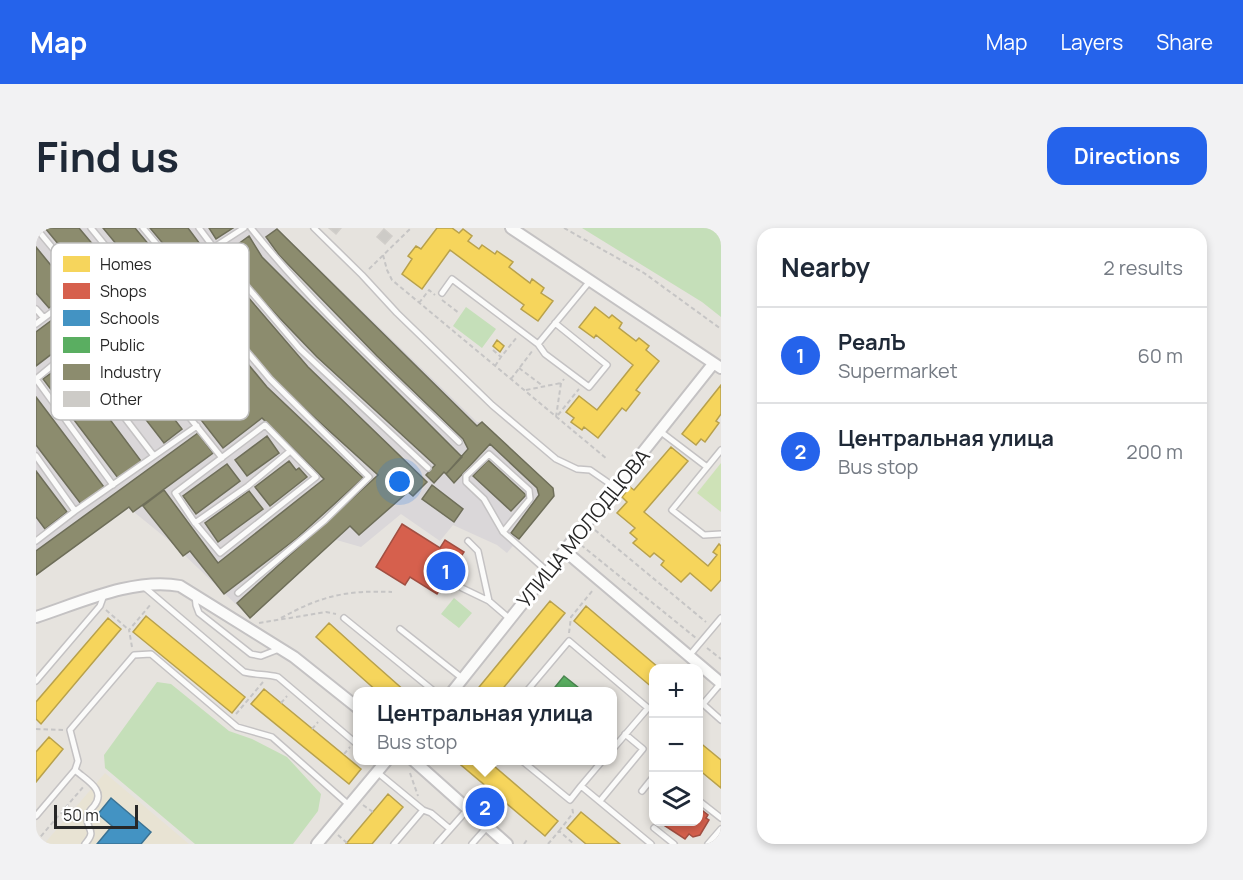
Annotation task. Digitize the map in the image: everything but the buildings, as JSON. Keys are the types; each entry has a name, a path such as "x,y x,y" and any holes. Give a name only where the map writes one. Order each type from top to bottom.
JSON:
{"street":[{"path":"511,228 717,366"},
{"name":"УЛИЦА МОЛОДЦОВА","path":"456,687 717,366"},
{"path":"565,551 721,683"},
{"path":"36,617 102,600 142,585 164,583 180,586 294,657 353,705"},
{"path":"317,844 381,765"},
{"path":"410,765 507,844"}],"lane":[{"path":"36,228 51,246"},
{"path":"91,228 103,243"},
{"path":"143,228 156,243"},
{"path":"200,228 210,243"},
{"path":"222,243 244,228"},
{"path":"251,228 271,254 354,340 459,442"},
{"path":"314,228 492,405 556,459 577,469 590,470 616,488"},
{"path":"442,293 452,279 538,344 545,354 589,387 607,365 555,323"},
{"path":"538,344 590,280"},
{"path":"249,289 300,349 428,468"},
{"path":"36,309 44,318"},
{"path":"36,324 51,313"},
{"path":"238,593 324,520 369,477 270,379 249,354"},
{"path":"51,366 36,379 51,400"},
{"path":"66,420 113,485"},
{"path":"127,420 154,456"},
{"path":"192,420 222,458"},
{"path":"265,425 289,452 316,477 220,553 195,523 175,493 265,425"},
{"path":"37,538 197,426"},
{"path":"661,432 707,467"},
{"path":"721,450 672,510 704,535 721,534"},
{"path":"195,523 248,486 289,452"},
{"path":"503,532 530,499 531,494 530,490 489,454 465,479 484,500 503,532 548,572"},
{"path":"36,456 75,511"},
{"path":"468,541 478,551 489,601"},
{"path":"142,585 244,672 278,677 353,742"},
{"path":"462,588 489,601 510,619"},
{"path":"195,594 199,613 251,654 261,656 280,649"},
{"path":"36,681 102,600"},
{"path":"344,618 429,687"},
{"path":"689,656 721,618"},
{"path":"400,628 462,678"},
{"path":"530,687 569,641 648,708 617,744"},
{"path":"36,816 75,770 78,761 70,730 134,655 151,654 243,730 272,737 350,806"},
{"path":"721,683 703,704 721,720"},
{"path":"600,801 643,749 625,734"},
{"path":"381,765 423,810 431,813 450,829"},
{"path":"527,765 570,800 599,765"},
{"path":"75,770 98,790 100,795 99,800 87,814 92,832 85,844"},
{"path":"642,791 649,782"},
{"path":"581,786 651,844"},
{"path":"703,803 721,818"},
{"path":"394,844 423,810"},
{"path":"437,844 467,810"},
{"path":"473,844 487,827"},
{"path":"654,828 674,844"},
{"path":"708,844 721,829"}],"path":[{"path":"362,275 411,228"},
{"path":"564,228 644,273 721,329"},
{"path":"383,255 392,280 607,459"},
{"path":"419,303 429,290"},
{"path":"495,366 521,331"},
{"path":"511,379 538,344"},
{"path":"493,350 501,357"},
{"path":"519,368 545,387"},
{"path":"525,391 561,383 556,417"},
{"path":"556,417 583,383"},
{"path":"587,524 713,628"},
{"path":"574,540 721,659"},
{"path":"569,641 571,617 600,581"},
{"path":"281,618 306,604 334,595 363,591 392,592"},
{"path":"129,630 157,598"},
{"path":"102,600 129,630 134,655"},
{"path":"253,625 281,618 326,612 344,618"},
{"path":"230,721 269,674"},
{"path":"36,729 70,730"},
{"path":"410,765 423,810"},
{"path":"36,843 88,782"},
{"path":"548,844 573,813 570,800"},
{"path":"362,803 373,812"},
{"path":"559,831 574,844"},
{"path":"335,834 347,843"},
{"path":"524,844 527,840"}],"shaded area":[{"path":"36,228 277,228 477,422 482,422 553,488 554,496 507,553 497,545 453,525 440,541 401,514 361,547 333,539 250,618 172,543 129,508 36,575"},
{"path":"105,773 189,844 44,844"}],"green space":[{"path":"582,228 721,228 721,317 702,302"},
{"path":"466,307 496,329 482,348 453,326"},
{"path":"721,463 721,512 697,493"},
{"path":"454,598 472,613 459,628 441,614"},
{"path":"157,682 171,684 229,731 252,739 287,757 321,794 318,811 293,844 195,844 105,768 104,755"}],"place":[{"name":"РеалЪ","path":"446,571"},
{"name":"Центральная улица","path":"485,807"}]}
